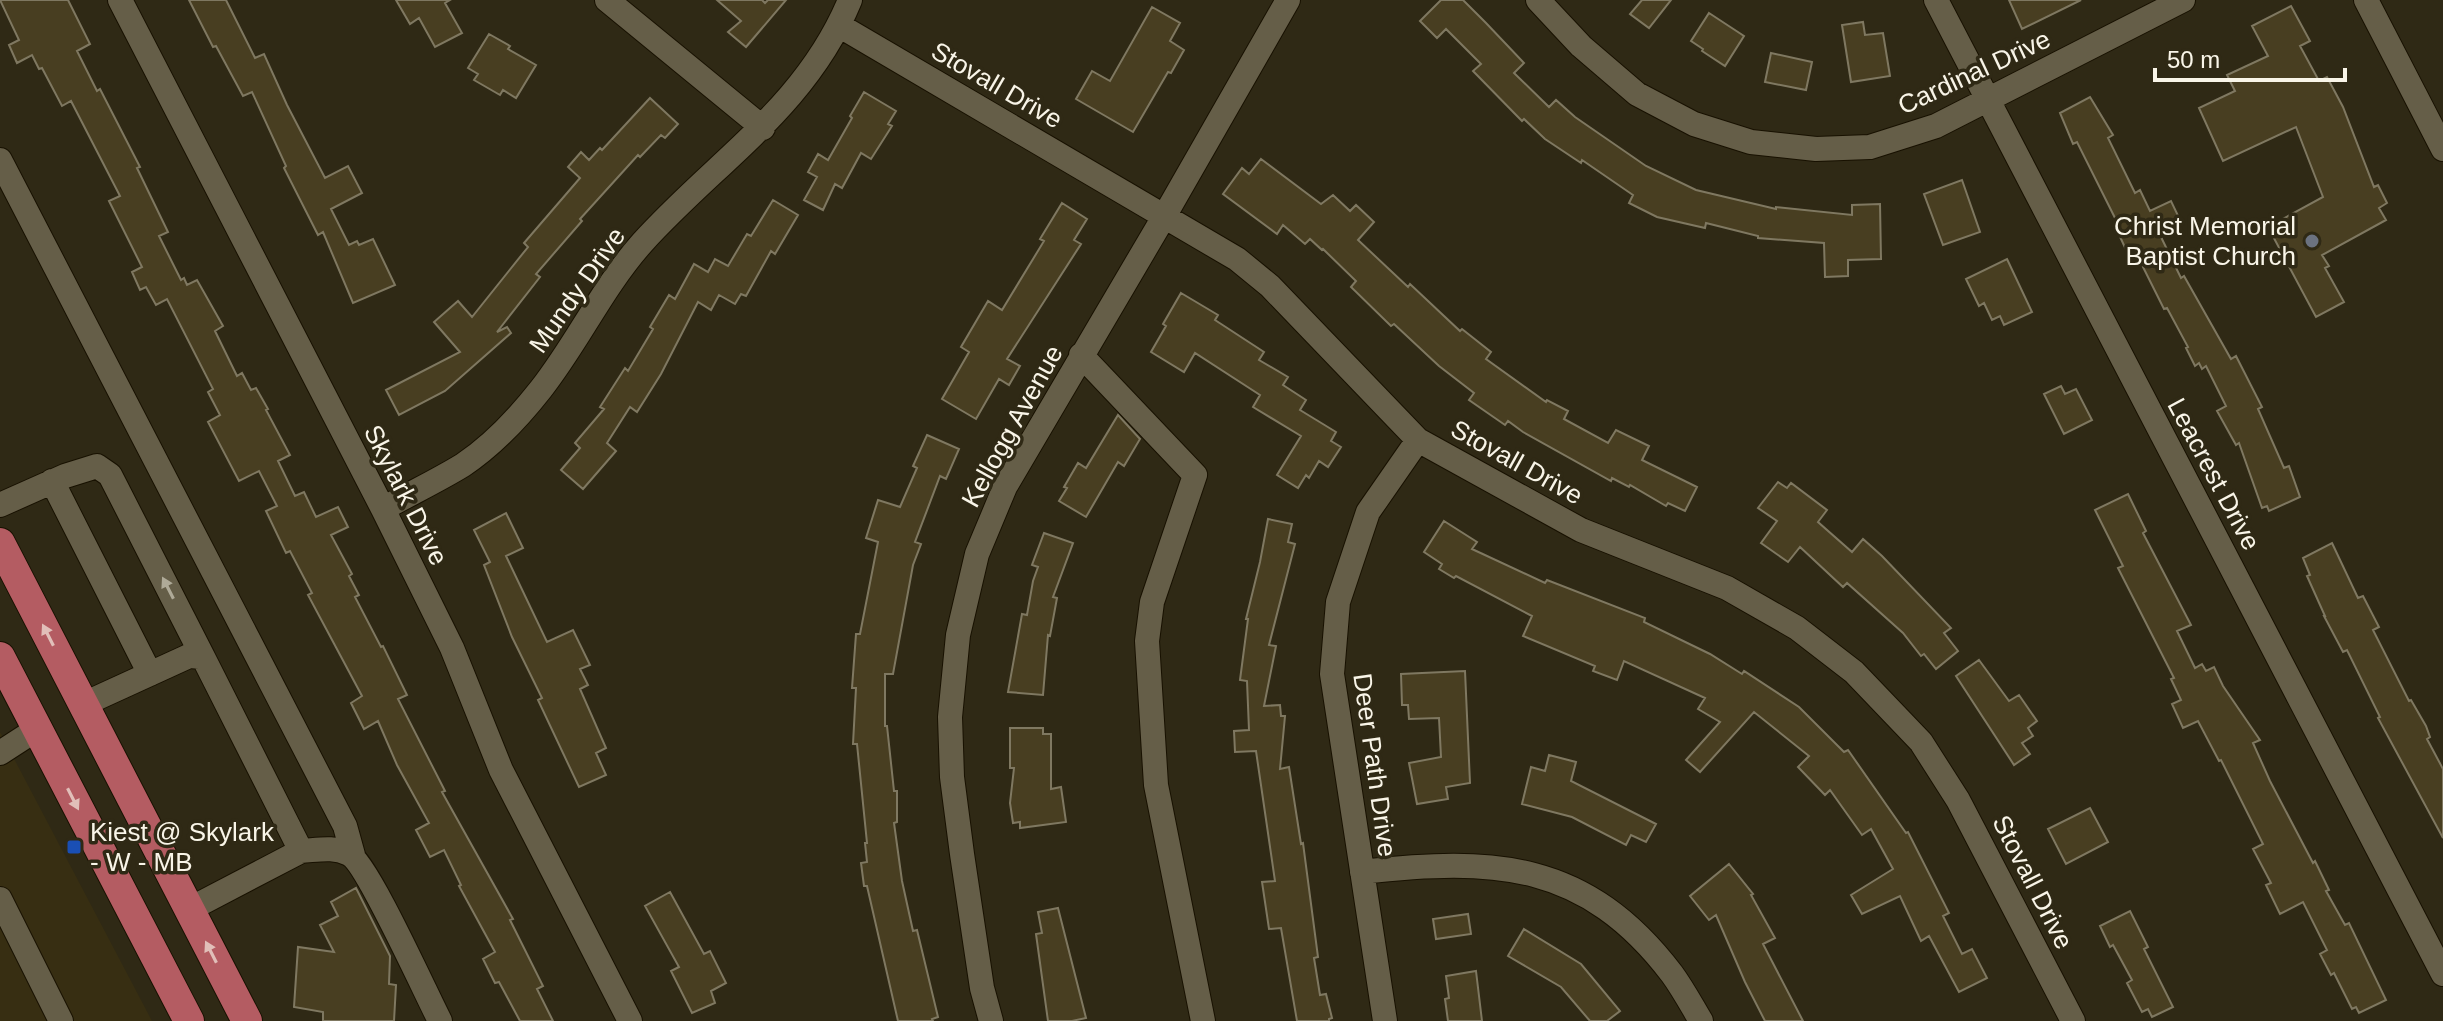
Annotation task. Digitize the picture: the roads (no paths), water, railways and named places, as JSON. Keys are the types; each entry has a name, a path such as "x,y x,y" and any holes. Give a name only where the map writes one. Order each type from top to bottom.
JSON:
{"main road":[{"path":"0,543 247,1021"},
{"path":"0,657 189,1021"},
{"path":"37,729 84,704"}],"street":[{"name":"Skylark Drive","path":"120,0 383,509 452,648 501,770 630,1021"},
{"path":"607,0 763,128"},
{"name":"Mundy Drive","path":"383,509 464,464 504,432 542,388 609,285 641,244 763,128 802,84 840,26 850,0"},
{"name":"Kellogg Avenue","path":"991,1021 982,988 952,777 950,717 958,635 977,554 1005,487 1288,0"},
{"name":"Cardinal Drive","path":"1538,0 1581,46 1637,94 1694,124 1751,142 1816,149 1870,147 1936,126 2145,9 2183,0"},
{"name":"Leacrest Drive","path":"1936,0 2443,974"},
{"path":"2366,0 2443,149"},
{"name":"Stovall Drive","path":"840,26 1237,259 1270,286 1418,440 1581,530 1727,588 1797,628 1854,672 1921,742 1958,800 2073,1021"},
{"path":"0,160 345,826 353,855 378,896 440,1021"},
{"path":"1081,355 1195,475 1152,602 1147,641 1156,785 1203,1021"},
{"name":"Deer Path Drive","path":"1385,1021 1332,674 1338,602 1368,512 1418,440"},
{"path":"0,505 52,481 97,466 110,475 301,851"},
{"path":"52,481 150,674"},
{"path":"84,704 189,656 203,657"},
{"path":"0,753 37,729"},
{"path":"190,909 301,851 334,848 353,855"},
{"path":"1362,872 1425,865 1493,866 1552,879 1596,899 1633,931 1673,975 1701,1021"},
{"path":"0,899 61,1021"}],"place":[{"name":"Christ Memorial Baptist Church","path":"2312,241"},
{"name":"Kiest @ Skylark - W - MB","path":"74,847"}]}
